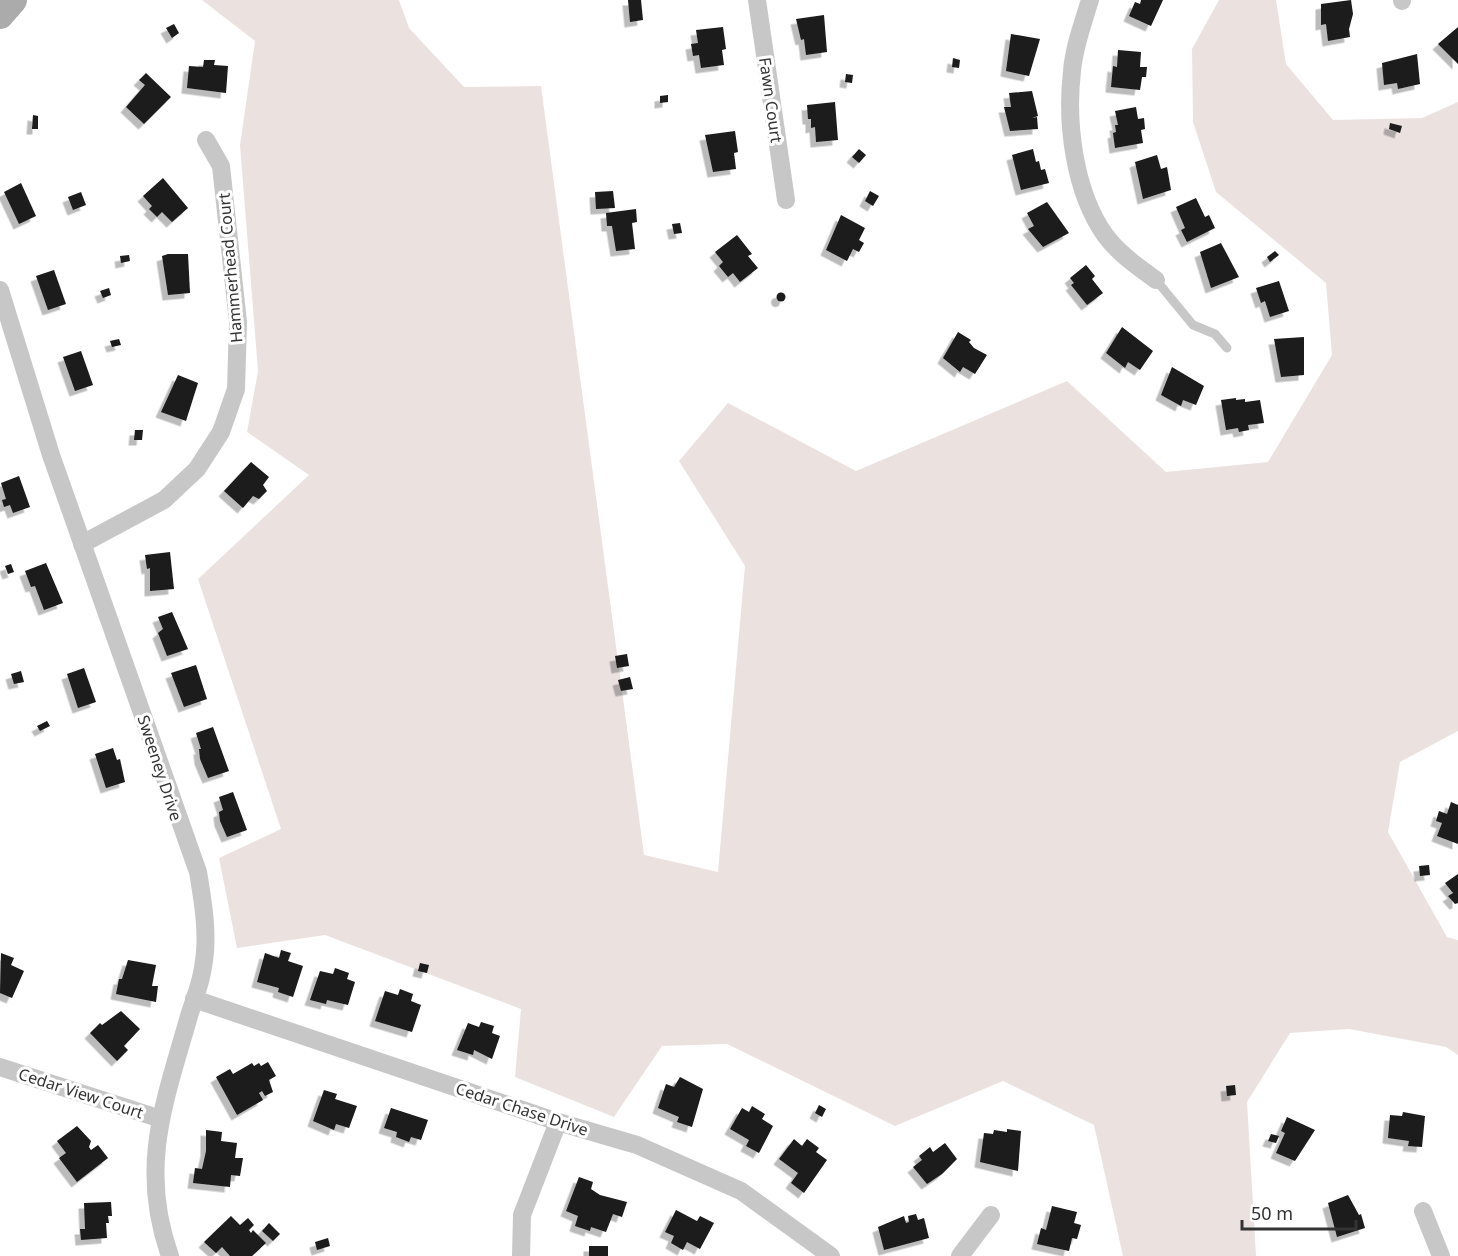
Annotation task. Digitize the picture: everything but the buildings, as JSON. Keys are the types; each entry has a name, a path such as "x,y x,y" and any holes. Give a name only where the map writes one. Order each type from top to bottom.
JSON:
{"main road":[{"path":"0,15 13,0"}],"street":[{"name":"Fawn Court","path":"757,0 786,200"},
{"path":"1090,0 1072,70 1070,107 1080,174 1088,202 1104,234 1124,257 1156,280"},
{"name":"Hammerhead Court","path":"82,544 164,500 197,469 221,432 236,389 238,322 221,166 206,140"},
{"name":"Sweeney Drive","path":"0,290 51,455 198,872 204,913 204,966 161,1119 154,1155 154,1196 170,1256"},
{"name":"Cedar Chase Drive","path":"194,999 558,1122 637,1145 741,1191 831,1256"},
{"name":"Cedar View Court","path":"0,1067 161,1119"},
{"path":"521,1256 522,1215 558,1122"},
{"path":"1423,1211 1441,1256"},
{"path":"960,1256 991,1215"}],"lane":[{"path":"1156,280 1192,325 1215,334 1227,348"}],"shaded area":[{"path":"202,0 399,0 409,28 464,87 541,86 644,855 718,872 745,566 679,461 728,403 856,471 1067,381 1166,472 1268,462 1332,355 1326,283 1216,192 1193,122 1192,49 1219,0 1276,0 1286,64 1333,120 1422,118 1458,102 1458,731 1400,762 1388,832 1447,937 1458,940 1458,1055 1446,1047 1349,1029 1290,1033 1247,1102 1256,1256 1123,1256 1094,1125 1003,1081 895,1126 727,1044 662,1046 614,1117 515,1077 521,1009 325,935 237,948 219,858 281,829 198,579 309,475 247,432 258,371 240,145 255,41"}]}
